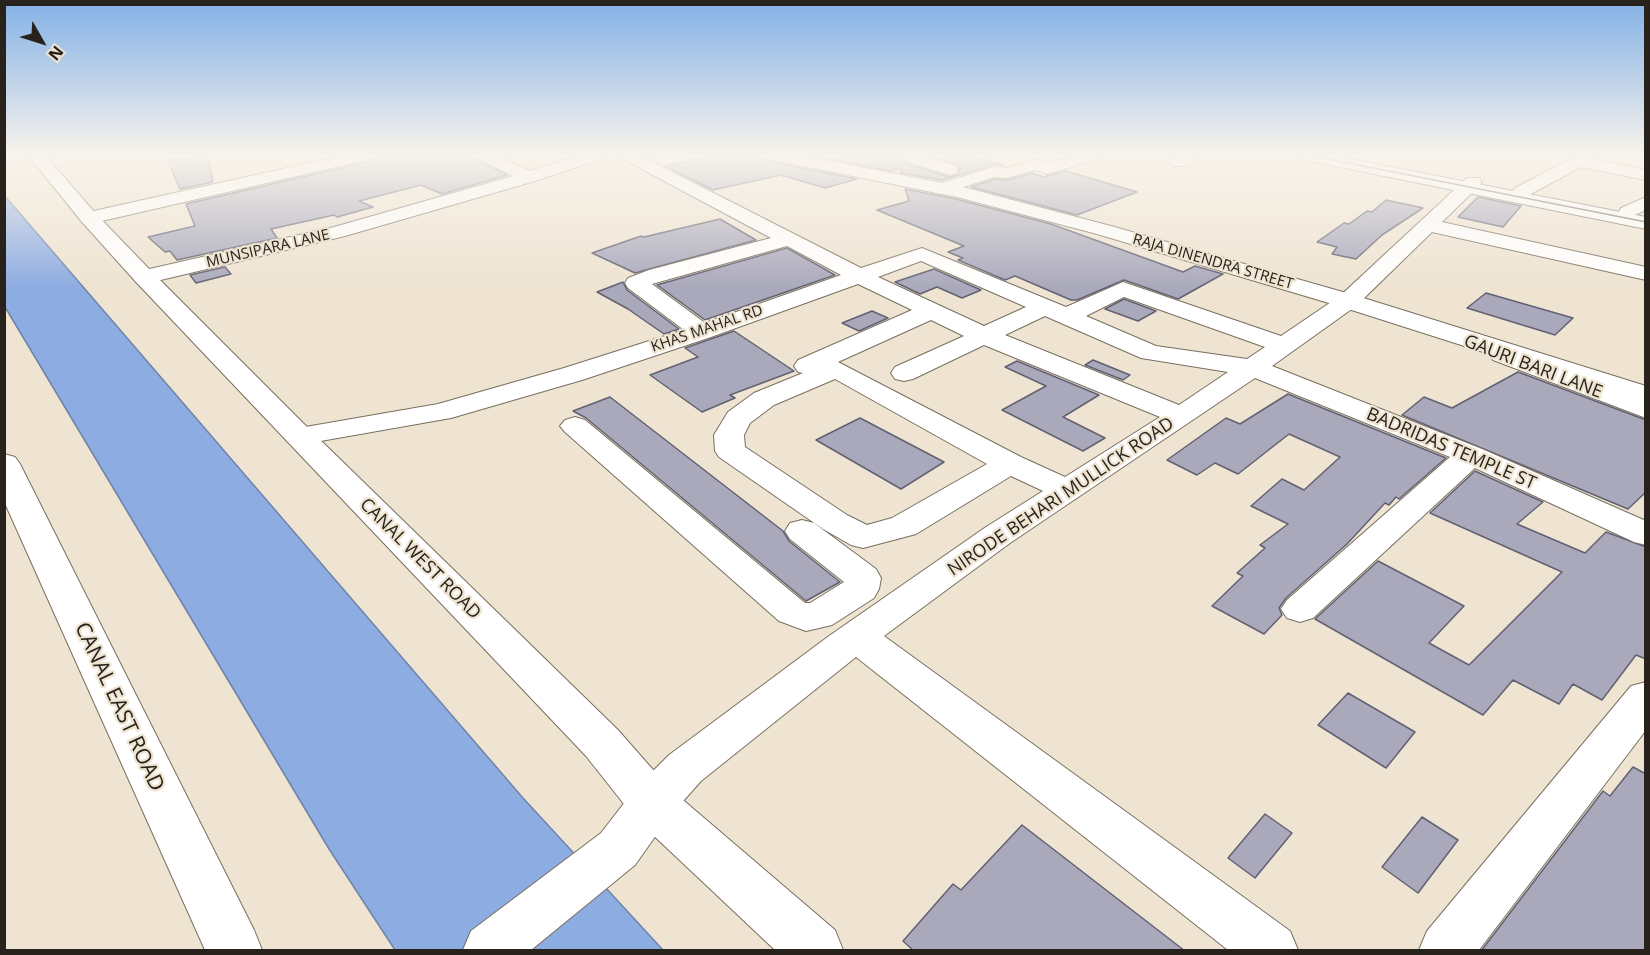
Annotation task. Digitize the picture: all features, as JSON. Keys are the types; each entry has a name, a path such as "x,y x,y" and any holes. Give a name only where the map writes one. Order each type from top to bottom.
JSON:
{"main road":[{"name":"CANAL WEST ROAD","path":"73,200 144,277 298,436 602,743 652,803 815,951"},
{"name":"RAJA DINENDRA STREET","path":"1009,200 1104,230 1348,301 1646,394"},
{"path":"1538,200 1646,223"},
{"path":"1561,200 1637,214"},
{"name":"CANAL EAST ROAD","path":"4,464 234,951"}],"street":[{"path":"89,218 170,200"},
{"name":"MUNSIPARA LANE","path":"144,277 338,232 451,200"},
{"path":"714,200 859,276 982,335 1182,416"},
{"name":"NIRODE BEHARI MULLICK ROAD","path":"490,951 618,849 652,803 685,768 864,632 998,535 1055,489 1182,416 1348,301 1395,254 1456,200"},
{"path":"1637,214 1646,202"},
{"path":"1429,225 1646,274"},
{"path":"702,332 636,283 657,275 791,239"},
{"name":"KHAS MAHAL RD","path":"298,436 441,412 573,374 702,332 922,254 1055,312"},
{"path":"904,372 982,335 1123,289 1286,346"},
{"path":"804,368 933,310"},
{"name":"BADRIDAS TEMPLE ST","path":"1055,312 1150,353 1254,368 1471,455 1646,534"},
{"name":"GAURI BARI LANE","path":"1420,324 1646,410"},
{"path":"1010,464 904,526 863,537 835,522 730,451 729,435 738,418 764,399 836,369 1010,464 1055,489"},
{"path":"575,426 792,612 864,632 1271,951"},
{"path":"1299,609 1471,455"},
{"path":"802,531 848,564 863,578 861,589 864,632"},
{"path":"806,617 819,615 861,589"},
{"path":"1446,951 1646,698"}],"water":[{"path":"4,200 8,200 523,798 663,950 395,950 329,849 5,307"}],"building":[{"path":"205,200 365,200 359,201 373,207 337,217 334,215 271,229 277,238 177,260 170,251 165,252 148,237 195,226 186,204"},
{"path":"958,200 1051,224 1183,272 1195,266 1223,274 1178,299 1124,280 1077,300 1071,300 1015,276 1005,280 958,260 963,258 948,252 964,246 877,210 909,201"},
{"path":"1019,200 1117,200 1077,215"},
{"path":"1386,200 1423,208 1382,235 1356,259 1332,254 1337,247 1317,242 1344,223 1349,224 1367,211 1372,212"},
{"path":"1475,200 1490,200 1521,206 1503,227 1458,217"},
{"path":"720,219 756,240 635,273 592,253 641,236"},
{"path":"787,248 835,275 705,320 657,285"},
{"path":"225,267 231,274 196,283 190,275"},
{"path":"934,269 981,290 962,298 937,287 920,294 895,282"},
{"path":"623,282 627,290 679,329 664,334 628,309 597,292"},
{"path":"1486,293 1573,318 1555,335 1467,308"},
{"path":"1124,299 1156,311 1138,321 1105,309"},
{"path":"872,311 888,318 859,331 842,323"},
{"path":"734,331 794,371 730,395 735,398 702,412 650,375 698,357 685,348"},
{"path":"1093,360 1130,375 1123,380 1085,365"},
{"path":"1017,361 1099,395 1063,417 1105,438 1083,451 1002,410 1046,386 1005,367"},
{"path":"1518,372 1646,420 1646,492 1628,509 1402,415 1424,397 1452,408"},
{"path":"1288,394 1446,458 1399,499 1396,497 1389,505 1385,503 1347,544 1286,598 1279,608 1282,615 1264,634 1212,606 1243,576 1237,573 1265,548 1260,545 1288,524 1251,506 1282,479 1304,490 1340,457 1289,434 1238,474 1215,463 1197,475 1167,460 1226,418 1240,424"},
{"path":"610,397 783,531 789,541 840,582 806,601 586,418 573,411"},
{"path":"860,418 944,462 901,489 816,440"},
{"path":"1475,471 1543,502 1517,524 1585,553 1606,532 1646,547 1646,659 1636,655 1602,700 1573,684 1559,704 1513,680 1483,715 1315,619 1378,561 1464,606 1429,643 1469,665 1562,572 1430,513"},
{"path":"1348,693 1415,732 1386,768 1318,725"},
{"path":"1633,767 1646,774 1646,951 1481,951 1603,791 1610,796"},
{"path":"1265,814 1292,833 1255,878 1228,858"},
{"path":"1422,817 1458,840 1418,893 1382,867"},
{"path":"1022,825 1185,951 914,951 903,941 953,884 961,890"}],"tram line":[{"path":"1533,200 1646,222"}]}
